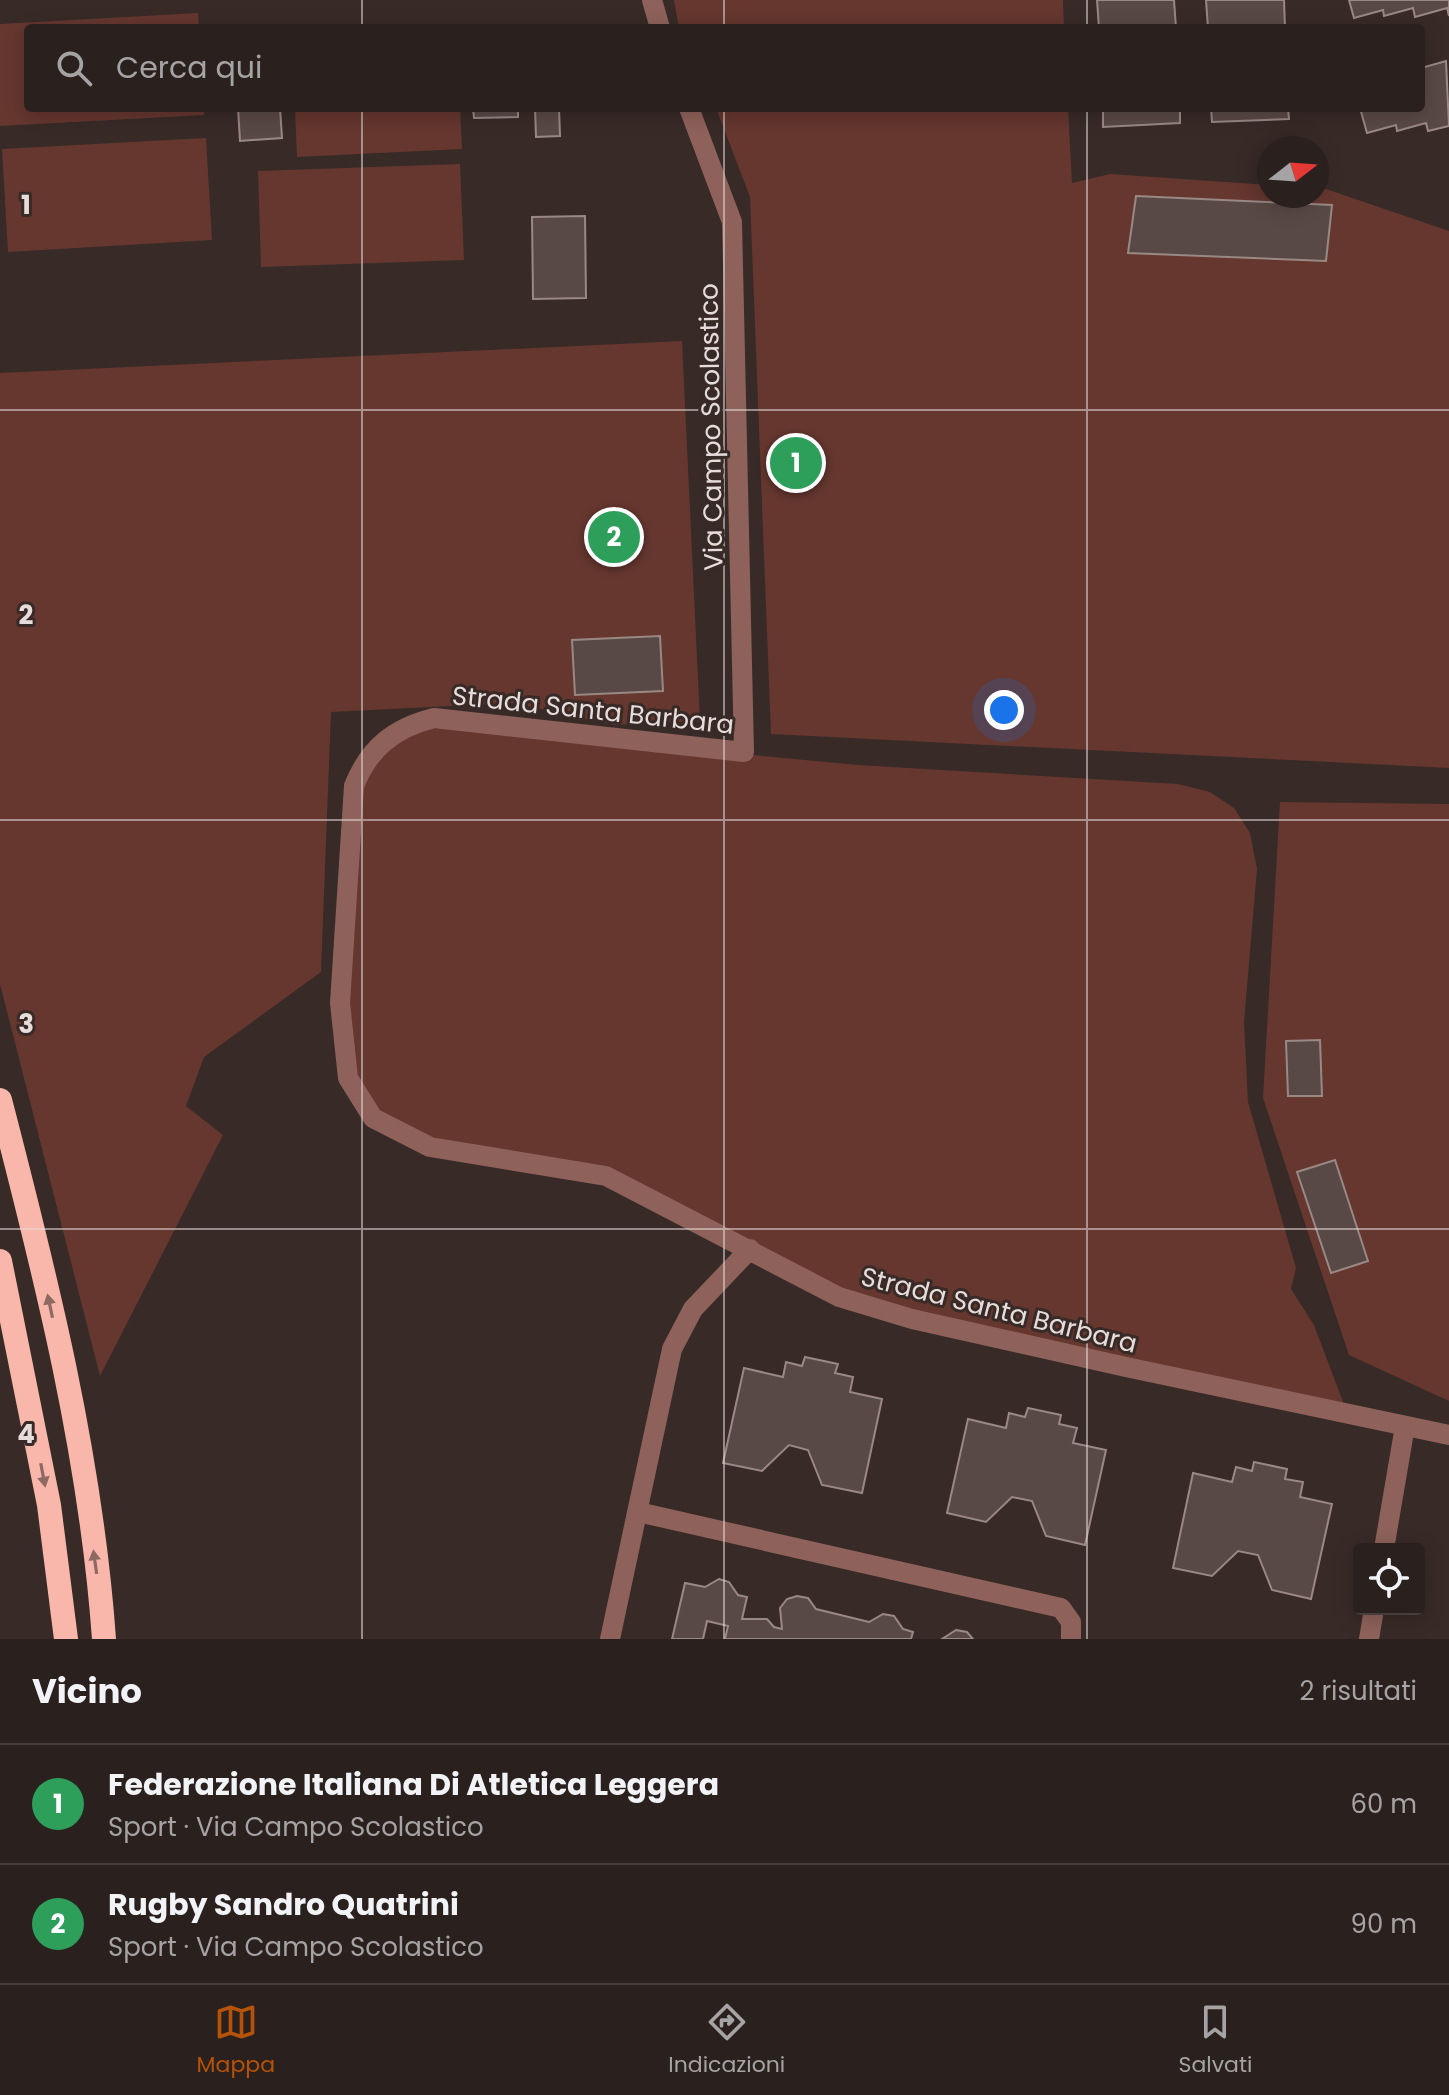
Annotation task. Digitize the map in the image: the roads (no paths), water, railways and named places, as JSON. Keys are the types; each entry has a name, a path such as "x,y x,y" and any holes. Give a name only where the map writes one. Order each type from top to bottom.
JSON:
{"highway":[{"path":"0,1100 39,1253 75,1422 104,1639"},
{"path":"0,1261 49,1505 66,1639"}],"street":[{"path":"652,0 659,24"},
{"name":"Via Campo Scolastico","path":"691,112 732,222 744,752"},
{"name":"Strada Santa Barbara","path":"744,752 434,718 395,732 369,755 354,786 340,1003 348,1078 373,1118 430,1147 606,1176 839,1297 912,1319 1449,1435"},
{"path":"610,1639 672,1349 693,1309 750,1249"},
{"path":"1385,1543 1405,1426"},
{"path":"638,1512 1061,1608 1071,1622 1071,1639"},
{"path":"1369,1639 1373,1615"}],"place":[{"name":"Federazione Italiana Di Atletica Leggera","path":"796,463"},
{"name":"Rugby Sandro Quatrini","path":"614,537"}]}
